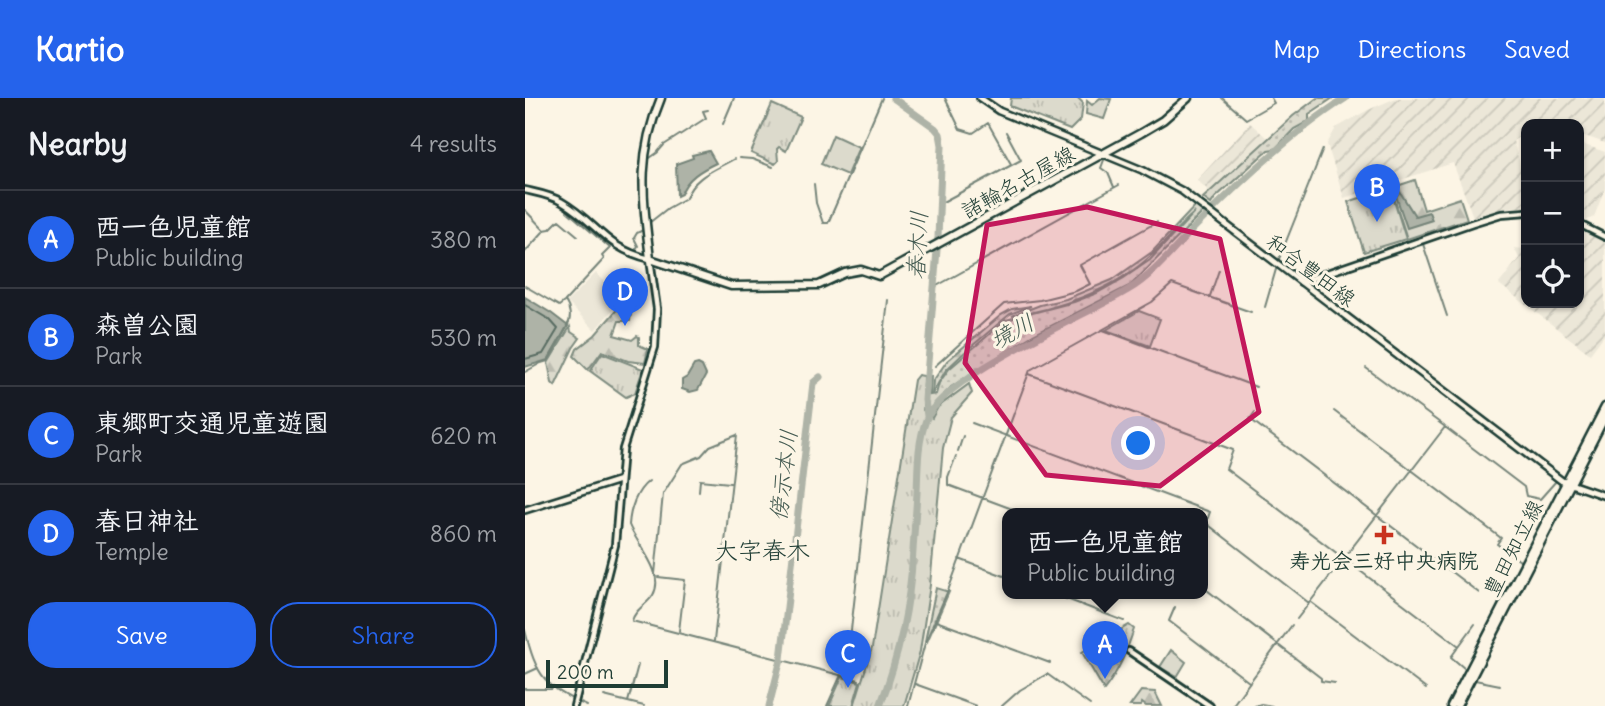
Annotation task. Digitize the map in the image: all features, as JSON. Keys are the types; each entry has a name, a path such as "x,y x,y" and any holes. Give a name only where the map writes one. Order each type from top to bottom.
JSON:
{"main road":[{"path":"650,259 642,196 642,172 647,137 661,98"},
{"name":"和合豊田線","path":"980,98 999,111 1165,180 1568,484 1605,496"},
{"name":"諸輪名古屋線","path":"650,259 731,286 819,285 855,270 879,276 1104,154 1163,120 1188,98"},
{"name":"豊田知立線","path":"1454,706 1603,419 1605,407"}],"street":[{"path":"525,190 563,202 614,245 650,259 657,309 651,366 622,449 615,545 574,706"},
{"path":"1301,282 1472,223 1501,214 1521,212"},
{"path":"1584,226 1605,237"},
{"path":"525,510 620,480"},
{"path":"1129,651 1210,706"}],"highlighted area":[{"path":"1087,207 1220,239 1259,412 1160,486 1046,475 965,363 987,225"}],"shaded area":[{"path":"1396,98 1605,98 1605,143 1584,136 1584,119 1521,119 1521,135 1513,141 1521,167 1521,207 1506,208 1473,217 1453,163 1344,198 1327,144 1336,128"},
{"path":"1250,123 1267,138 1209,191 1197,180"},
{"path":"1584,145 1605,152 1605,188 1594,217 1585,221"},
{"path":"1584,232 1605,243 1605,334 1590,354 1530,308 1584,308"},
{"path":"1514,248 1521,249 1521,301 1499,284 1519,258"},
{"path":"596,273 622,299 595,330 567,302"}],"green space":[{"path":"1011,98 1078,98 1083,103 1081,119 1070,130 1010,106"},
{"path":"1100,98 1111,99 1104,119 1086,114 1087,101 1092,105"},
{"path":"1317,98 1333,98 1309,114 1309,121 1294,129 1275,149 1268,150 1211,204 1203,198 1293,116"},
{"path":"772,104 801,117 786,151 779,147 777,149 778,161 775,164 751,153"},
{"path":"833,135 859,147 847,175 821,164"},
{"path":"1415,180 1424,210 1460,198 1467,219 1407,239 1391,188"},
{"path":"1390,188 1406,239 1364,252 1348,202"},
{"path":"1196,205 1204,211 1131,285 1033,335 951,387 930,411 926,410 928,376 931,376 930,395 936,394 939,383 949,369 1006,320 1074,302 1124,278 1150,260 1195,212 1145,261 1116,281 1065,303 1012,316 1066,299 1112,280 1152,252"},
{"path":"626,299 632,305 630,321 619,321 614,335 632,340 639,337 639,345 648,349 645,363 628,361 602,351 588,370 574,356 577,349 595,335"},
{"path":"1031,306 1010,314 966,351 946,370 932,394 933,381 947,361 1001,315 1012,309"},
{"path":"1139,311 1160,319 1150,346 1106,330"},
{"path":"570,327 571,332 580,338 555,386 548,363"},
{"path":"602,353 643,369 635,393 626,397 590,371"},
{"path":"918,375 924,376 923,410 932,418 938,407 969,384 972,393 951,417 943,448 930,585 920,651 904,706 854,706 872,648 914,380"},
{"path":"936,588 949,592 927,642 925,641"},
{"path":"1129,625 1134,629 1128,646 1104,690 1082,652"},
{"path":"1171,650 1186,662 1177,677 1160,667"},
{"path":"842,677 860,682 853,706 829,706"},
{"path":"1141,691 1155,692 1162,706 1146,706 1142,703 1141,706 1130,706"}],"water":[{"path":"709,151 716,163 695,175 677,196 676,164 693,158 692,155"},
{"path":"1400,192 1415,216 1429,212 1432,220 1407,228 1395,193 1397,195"},
{"path":"525,297 568,326 548,360 525,367"},
{"path":"698,364 706,375 698,390 690,392 682,389 682,380 694,365"}],"waterway":[{"path":"723,124 734,98"},
{"path":"814,184 816,203 823,223 828,223 882,98"},
{"name":"春木川","path":"893,98 935,128 940,134 942,145 938,237 925,400 927,416"},
{"path":"945,98 960,129 973,133 988,123 1011,164"},
{"path":"1222,98 1246,119 1274,103 1271,98"},
{"name":"境川","path":"880,706 893,669 906,610 921,438 926,420 938,403 986,366 1138,283 1271,155 1346,98"},
{"path":"647,160 664,145 706,118 703,111 708,110"},
{"path":"939,204 1021,160 1006,132"},
{"path":"1265,307 1279,259 1323,149"},
{"path":"739,158 752,159 773,167"},
{"path":"649,223 686,198 700,179 734,159"},
{"path":"1104,160 1101,168 1108,173 1114,187"},
{"path":"933,288 1119,185"},
{"path":"525,210 544,230 550,229 559,220 578,236"},
{"path":"567,211 610,248 602,256 604,259 565,301 570,314 567,326"},
{"path":"935,366 1004,304 1040,300 1076,291 1090,284 1080,265 1157,222"},
{"path":"636,249 638,246 634,238 643,230"},
{"path":"525,252 543,232"},
{"path":"1423,244 1447,316"},
{"path":"1210,296 1219,270"},
{"path":"908,706 925,643 949,588 1030,370 1152,302 1172,284 1251,312"},
{"path":"525,286 559,306 564,302"},
{"path":"846,675 888,300"},
{"path":"525,372 548,361 569,323"},
{"path":"1103,330 1256,387"},
{"path":"1366,368 1444,426"},
{"path":"1029,374 1233,450 1226,469 1459,646"},
{"name":"傍示本川","path":"769,706 781,659 813,383 820,377"},
{"path":"1334,411 1501,538 1497,544 1520,561"},
{"path":"1255,412 1250,419 1479,593"},
{"path":"972,423 1199,508"},
{"path":"1297,619 1445,427 1524,487 1526,496 1540,499 1556,481"},
{"path":"655,574 663,494 682,464 701,456 710,446 737,435 714,641"},
{"path":"958,451 963,436"},
{"path":"956,456 948,477 948,485 1010,508"},
{"path":"699,491 700,480 730,483"},
{"path":"649,481 635,501 629,525 653,568 656,586 653,595 632,621 859,680"},
{"path":"1208,511 1208,518"},
{"path":"1208,525 1309,603"},
{"path":"959,559 1002,575"},
{"path":"658,577 685,580 679,631"},
{"path":"1208,591 1321,678 1321,681 1335,683"},
{"path":"1067,599 1124,621"},
{"path":"1312,603 1426,689"},
{"path":"1175,607 1169,621 1249,682"},
{"path":"936,621 1050,663"},
{"path":"1464,668 1451,657 1475,624"},
{"path":"1232,706 1292,625"},
{"path":"525,630 533,659 544,678 561,693 587,706"},
{"path":"628,702 638,665"},
{"path":"525,674 538,668"},
{"path":"1002,706 1020,690 1047,674 1090,705"},
{"path":"827,706 841,675"},
{"path":"1475,680 1500,685"},
{"path":"915,684 976,706"},
{"path":"525,689 552,689"},
{"path":"604,696 644,706"},
{"path":"1255,706 1272,706"}],"place":[{"name":"森曽公園","path":"1377,222"},
{"name":"春日神社","path":"625,326"},
{"name":"寿光会三好中央病院","path":"1384,535"},
{"name":"西一色児童館","path":"1105,679"},
{"name":"東郷町交通児童遊園","path":"848,688"}],"district":[{"name":"大字春木","path":"762,550"}]}
